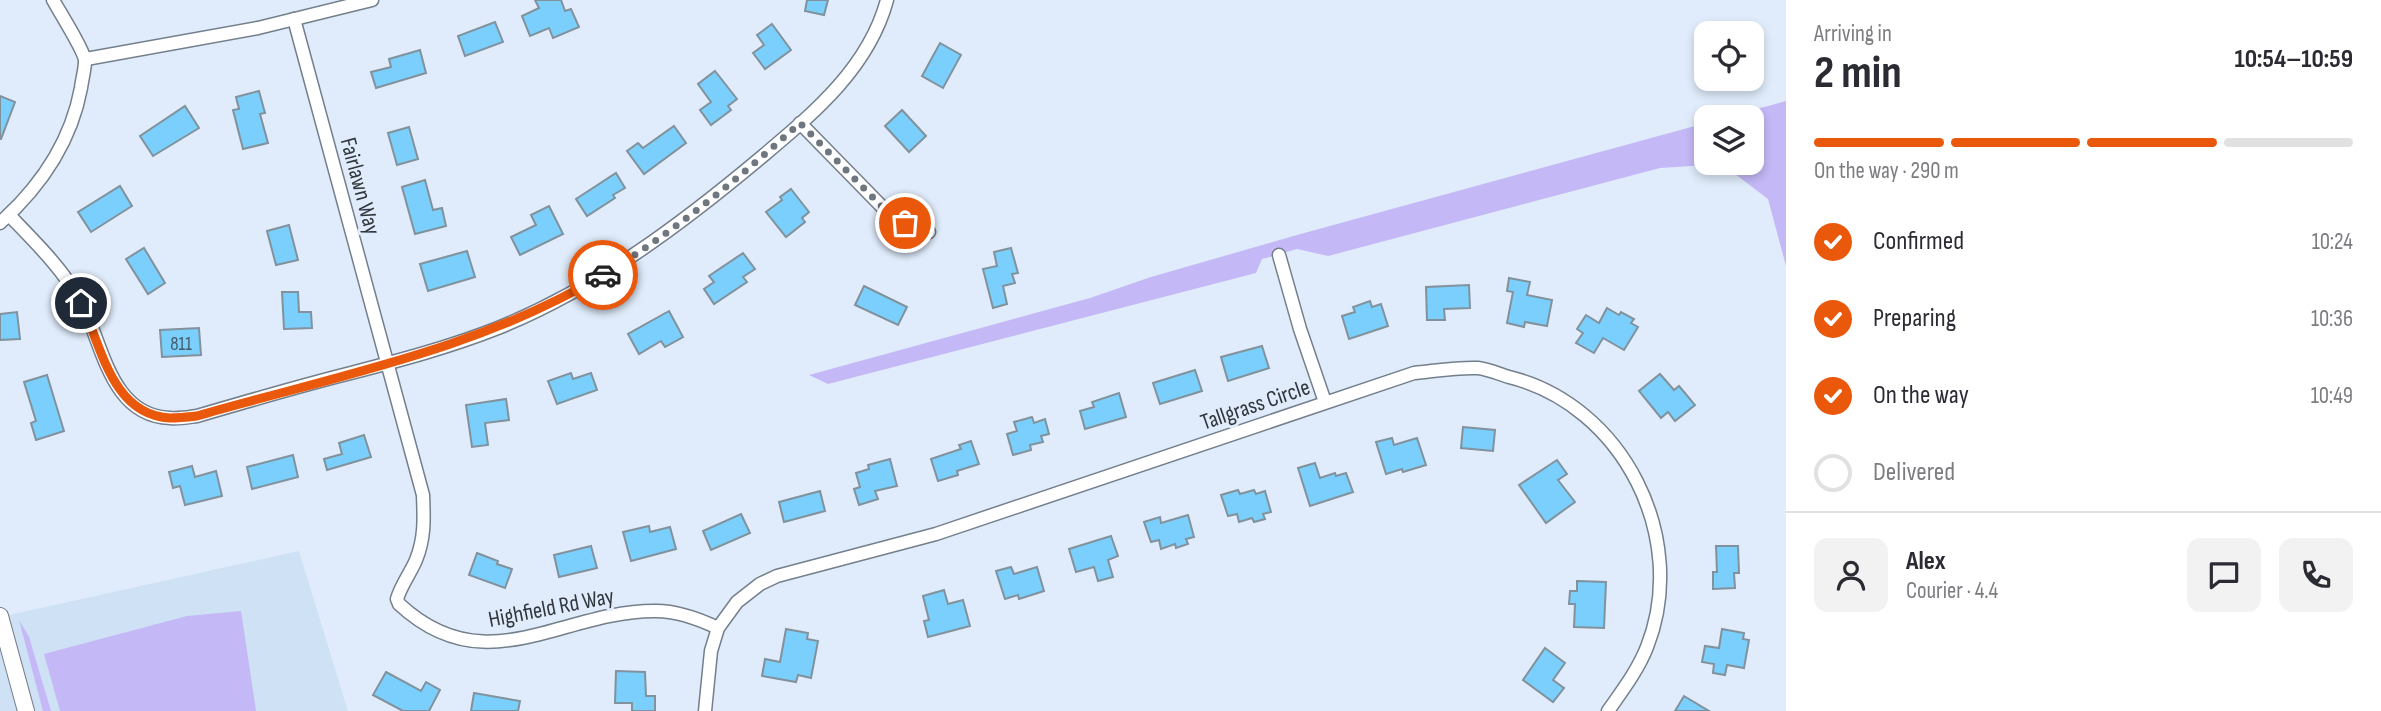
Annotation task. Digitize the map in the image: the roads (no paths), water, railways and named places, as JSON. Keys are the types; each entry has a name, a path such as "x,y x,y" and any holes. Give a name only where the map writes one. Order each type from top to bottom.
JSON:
{"street":[{"path":"53,0 86,59 78,103 67,135 47,170 5,219 53,262 72,288 88,317 117,386 134,406 171,418 197,416 433,351 500,327 579,289 628,260 668,231 729,185 800,123 838,87 866,52 883,16 887,0"},
{"path":"86,59 172,45 372,0"},
{"name":"Fairlawn Way","path":"295,19 388,363"},
{"path":"800,123 892,217 929,232"},
{"path":"1279,256 1325,402"},
{"name":"Highfield Rd Way","path":"388,363 423,495 425,528 421,545 397,599 408,611 442,632 476,641 498,642 531,637 638,611 679,614 718,628"},
{"name":"Tallgrass Circle","path":"705,711 711,651 718,628 749,591 777,576 936,534 1415,373 1479,368 1518,379 1549,392 1582,414 1603,432 1632,471 1650,509 1659,552 1657,607 1647,646 1625,688 1608,711"},
{"path":"0,616 26,711"}]}
